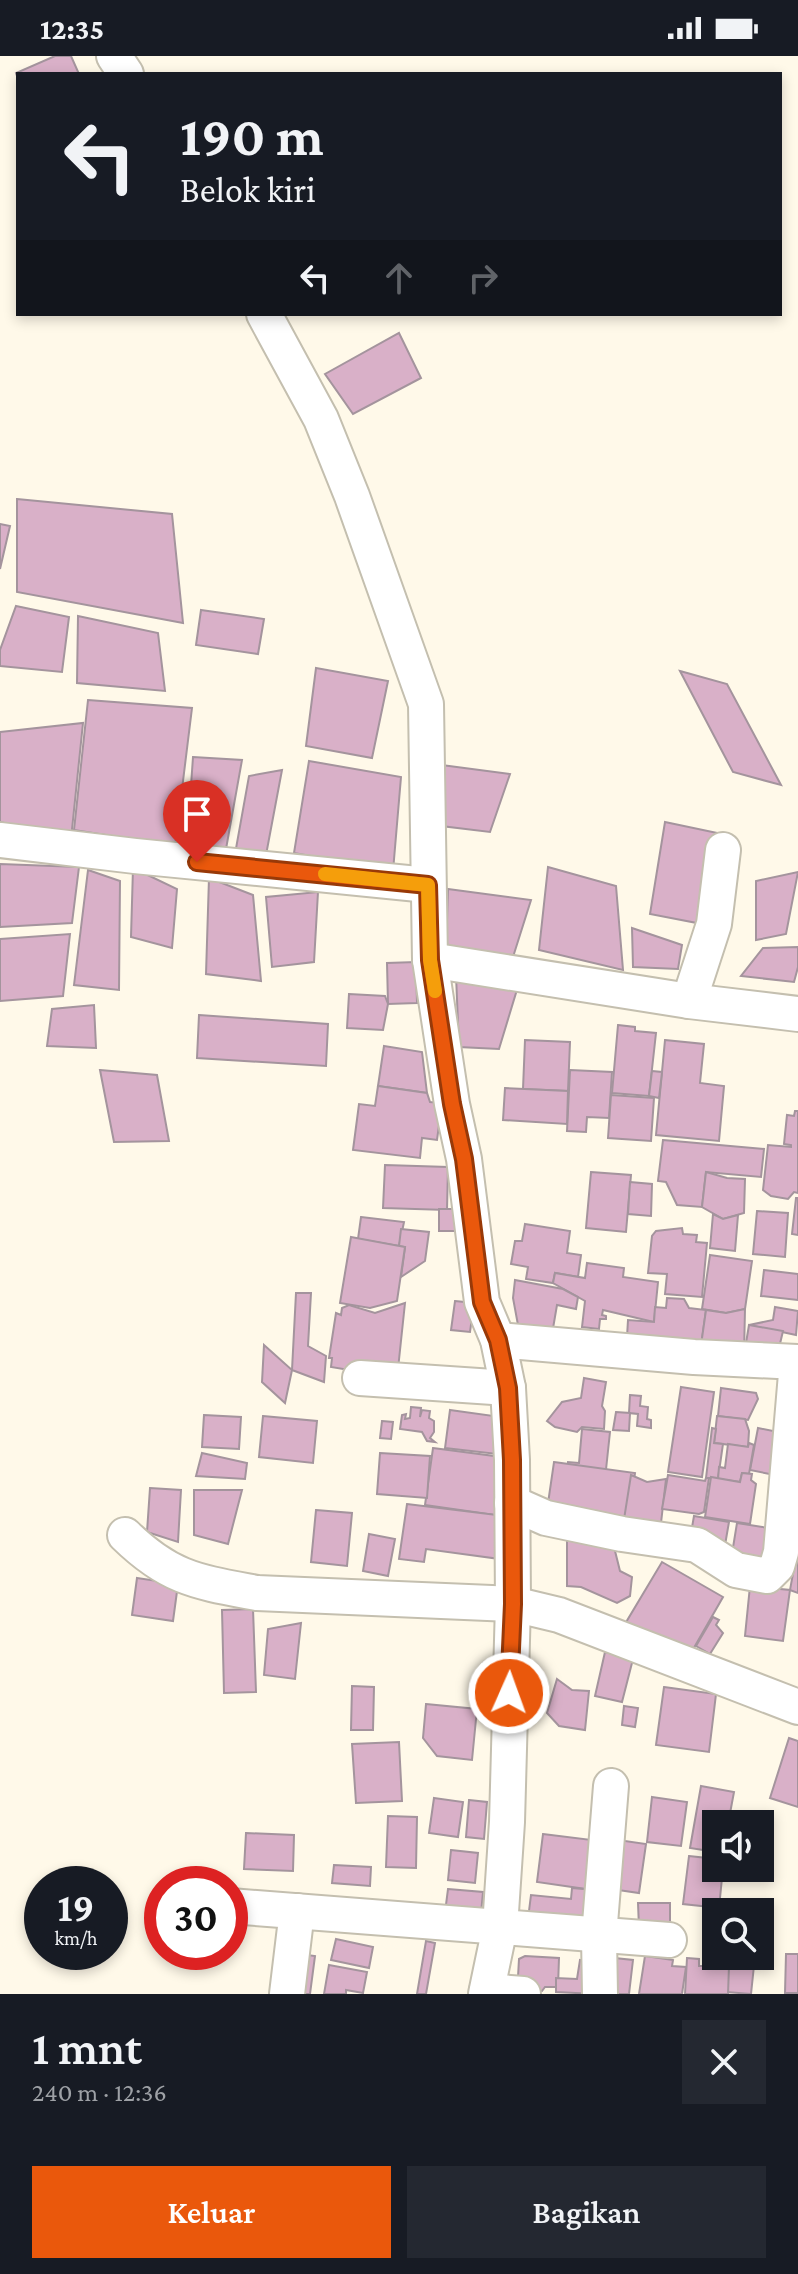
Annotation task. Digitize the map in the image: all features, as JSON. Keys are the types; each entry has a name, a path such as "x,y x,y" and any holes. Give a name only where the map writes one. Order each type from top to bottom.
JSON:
{"street":[{"path":"265,316 321,419 352,496 426,704 430,960 452,1104 464,1159 482,1302 498,1340 508,1388 513,1604 507,1822 500,1927 487,1993 523,1994"},
{"path":"0,840 428,885"},
{"path":"689,1001 714,924 723,850"},
{"path":"430,960 689,1001 798,1014"},
{"path":"498,1340 694,1357 798,1362 781,1552 777,1566 767,1576 736,1570 697,1545 546,1518 512,1503"},
{"path":"360,1378 508,1388"},
{"path":"125,1535 149,1558 177,1575 216,1586 257,1593 513,1604 559,1615 798,1707"},
{"path":"600,1994 599,1936 611,1786"},
{"path":"248,1907 669,1940"},
{"path":"287,1994 297,1911"}],"building":[{"path":"55,56 71,56 78,72 18,72"},
{"path":"399,333 421,378 353,414 325,374"},
{"path":"17,499 172,514 183,623 17,592"},
{"path":"0,524 10,526 0,569"},
{"path":"16,606 69,617 62,672 0,666 0,650"},
{"path":"201,610 264,619 258,654 196,645"},
{"path":"78,616 158,633 165,691 77,683"},
{"path":"316,668 388,681 372,758 306,746"},
{"path":"680,671 727,684 781,785 733,772"},
{"path":"88,700 192,708 175,846 74,830"},
{"path":"83,723 71,839 0,822 0,732"},
{"path":"193,757 242,760 226,849 187,843"},
{"path":"309,761 401,777 393,871 294,853"},
{"path":"434,764 510,774 490,832 433,825"},
{"path":"282,770 266,855 235,854 249,776"},
{"path":"665,822 722,834 697,923 650,914"},
{"path":"0,864 79,867 72,923 0,927"},
{"path":"548,867 616,886 623,970 539,950"},
{"path":"133,868 177,889 172,948 131,937"},
{"path":"88,870 120,881 119,990 74,985"},
{"path":"798,872 786,934 756,940 756,881"},
{"path":"209,878 253,895 261,981 206,974"},
{"path":"448,889 531,900 513,957 446,951"},
{"path":"318,892 314,962 272,967 266,897"},
{"path":"632,928 682,945 678,969 633,967"},
{"path":"70,934 63,996 0,1001 0,939"},
{"path":"798,947 794,982 741,976 763,948"},
{"path":"416,962 417,1003 388,1004 387,963"},
{"path":"456,975 519,983 499,1049 459,1047"},
{"path":"349,994 385,996 388,1004 383,1030 347,1028"},
{"path":"94,1005 96,1048 47,1046 52,1009"},
{"path":"199,1015 328,1024 326,1066 197,1058"},
{"path":"618,1025 656,1033 649,1096 612,1093"},
{"path":"525,1040 570,1042 568,1091 523,1089"},
{"path":"665,1040 704,1044 700,1083 724,1086 719,1141 656,1135"},
{"path":"384,1046 422,1052 427,1093 378,1086"},
{"path":"100,1070 157,1075 169,1141 114,1142"},
{"path":"570,1070 612,1072 609,1118 587,1117 586,1132 567,1131"},
{"path":"652,1071 662,1072 659,1098 649,1096"},
{"path":"378,1086 427,1093 430,1102 442,1103 437,1140 422,1138 420,1158 353,1150 359,1104 375,1106"},
{"path":"505,1088 568,1091 567,1124 503,1120"},
{"path":"611,1095 654,1098 651,1141 608,1138"},
{"path":"798,1111 798,1193 794,1192 788,1199 771,1196 763,1190 768,1145 791,1147 784,1144 787,1115 794,1116"},
{"path":"663,1140 764,1149 761,1177 706,1172 702,1207 677,1205 666,1182 658,1181"},
{"path":"385,1165 448,1167 447,1210 383,1208"},
{"path":"591,1172 631,1175 626,1232 586,1228"},
{"path":"706,1172 745,1179 744,1213 723,1219 702,1207"},
{"path":"630,1182 652,1184 651,1216 628,1214"},
{"path":"798,1198 798,1235 792,1234"},
{"path":"439,1209 467,1209 467,1231 439,1231"},
{"path":"757,1211 788,1213 785,1257 753,1254"},
{"path":"713,1214 723,1219 738,1215 735,1251 710,1248"},
{"path":"361,1217 404,1222 399,1246 358,1239"},
{"path":"525,1224 570,1231 567,1253 581,1255 578,1277 555,1273 553,1283 526,1279 528,1267 511,1264 515,1241 522,1241"},
{"path":"682,1228 683,1234 697,1235 696,1242 707,1243 702,1297 665,1294 667,1274 648,1273 652,1236 656,1231"},
{"path":"401,1229 429,1232 425,1261 401,1277 405,1247 399,1246"},
{"path":"351,1237 405,1247 397,1301 370,1308 340,1303"},
{"path":"710,1255 752,1261 745,1309 726,1313 702,1309"},
{"path":"587,1263 624,1268 623,1277 658,1282 654,1322 603,1310 602,1315 606,1319 600,1319 599,1329 582,1327 585,1301 553,1283 555,1273 585,1278"},
{"path":"764,1270 798,1274 798,1300 761,1296"},
{"path":"515,1280 563,1289 578,1297 576,1309 557,1305 551,1340 518,1325 513,1298"},
{"path":"296,1293 311,1293 308,1346 326,1356 324,1382 292,1370"},
{"path":"667,1298 684,1299 689,1308 706,1310 701,1347 627,1337 628,1320 654,1322 655,1307 666,1308"},
{"path":"455,1301 474,1303 470,1332 451,1330"},
{"path":"405,1303 398,1369 373,1374 331,1367 332,1358 329,1358 336,1313 341,1315 342,1308 349,1305 375,1313"},
{"path":"775,1307 798,1311 796,1335 749,1325 773,1320"},
{"path":"745,1309 744,1354 701,1345 706,1310 726,1313"},
{"path":"749,1325 783,1331 779,1348 745,1349"},
{"path":"264,1345 292,1370 285,1403 262,1382"},
{"path":"584,1378 606,1382 602,1406 605,1411 604,1429 582,1427 577,1432 555,1427 547,1421 562,1402 581,1398"},
{"path":"681,1387 714,1392 702,1477 668,1472"},
{"path":"721,1388 756,1393 758,1399 748,1420 718,1416"},
{"path":"630,1395 641,1396 640,1406 648,1407 647,1419 651,1420 651,1428 637,1426 638,1414 629,1413"},
{"path":"411,1407 421,1408 420,1417 422,1410 430,1411 434,1432 430,1438 435,1442 427,1441 422,1432 400,1429 402,1415 406,1414 405,1419 410,1418"},
{"path":"450,1410 501,1417 497,1454 445,1448"},
{"path":"616,1412 630,1413 629,1431 613,1430"},
{"path":"204,1415 241,1417 239,1449 202,1447"},
{"path":"263,1416 317,1421 313,1463 259,1457"},
{"path":"717,1416 745,1419 749,1431 748,1447 714,1443"},
{"path":"382,1421 393,1422 391,1439 380,1438"},
{"path":"712,1428 716,1429 714,1443 723,1444 718,1479 706,1478"},
{"path":"758,1428 788,1434 780,1476 750,1470"},
{"path":"582,1429 610,1432 605,1479 567,1475 568,1462 579,1463"},
{"path":"749,1443 754,1445 749,1474 742,1473 740,1482 718,1479 719,1467 725,1468 728,1444 748,1447"},
{"path":"433,1448 494,1456 502,1516 425,1505"},
{"path":"202,1453 247,1463 245,1479 196,1476"},
{"path":"380,1453 430,1456 427,1498 377,1494"},
{"path":"554,1462 635,1473 627,1528 546,1517"},
{"path":"742,1473 752,1474 751,1480 756,1484 750,1524 705,1517 711,1477 740,1482"},
{"path":"631,1475 647,1482 666,1479 661,1523 622,1532"},
{"path":"668,1475 705,1481 709,1478 704,1512 662,1509"},
{"path":"150,1488 181,1490 178,1542 147,1532"},
{"path":"194,1490 242,1490 228,1544 194,1535"},
{"path":"407,1504 505,1516 500,1559 426,1549 424,1562 399,1559"},
{"path":"316,1510 352,1513 347,1566 311,1562"},
{"path":"694,1516 729,1522 725,1545 690,1539"},
{"path":"737,1523 775,1529 767,1572 730,1566"},
{"path":"369,1534 395,1539 388,1576 363,1571"},
{"path":"567,1539 613,1543 620,1571 632,1577 630,1596 617,1603 581,1587 567,1586"},
{"path":"798,1546 798,1593 790,1590"},
{"path":"662,1562 723,1597 687,1660 625,1624"},
{"path":"137,1578 178,1584 173,1621 132,1615"},
{"path":"750,1586 790,1590 783,1641 745,1636"},
{"path":"253,1609 256,1692 224,1693 222,1610"},
{"path":"713,1617 719,1620 716,1625 723,1633 710,1654 696,1646"},
{"path":"301,1623 295,1679 264,1675 268,1629"},
{"path":"605,1652 633,1659 622,1702 595,1696"},
{"path":"483,1663 497,1664 492,1707 483,1710 478,1707"},
{"path":"557,1679 572,1690 589,1691 585,1730 559,1726 547,1713"},
{"path":"352,1686 374,1687 373,1730 351,1730"},
{"path":"664,1687 716,1694 709,1752 656,1745"},
{"path":"426,1704 477,1709 472,1760 437,1756 423,1738"},
{"path":"624,1706 638,1708 635,1727 622,1725"},
{"path":"789,1738 798,1741 798,1807 770,1798"},
{"path":"399,1742 402,1801 356,1803 352,1744"},
{"path":"701,1786 734,1792 731,1810 702,1810 702,1850 690,1848"},
{"path":"652,1797 687,1802 681,1846 647,1842"},
{"path":"434,1798 463,1802 458,1837 429,1833"},
{"path":"469,1800 487,1802 484,1839 466,1837"},
{"path":"388,1816 417,1817 416,1868 386,1867"},
{"path":"246,1833 294,1835 293,1871 248,1869 248,1866 244,1866"},
{"path":"543,1834 600,1841 593,1890 537,1882"},
{"path":"618,1840 646,1844 639,1893 611,1889"},
{"path":"451,1850 478,1853 475,1883 448,1880"},
{"path":"689,1856 702,1857 702,1882 722,1882 720,1898 702,1898 702,1906 683,1904"},
{"path":"334,1865 371,1867 370,1886 332,1883"},
{"path":"572,1888 595,1890 591,1934 527,1927 531,1895 571,1899"},
{"path":"448,1889 483,1892 480,1924 444,1920"},
{"path":"638,1903 670,1903 670,1927 639,1928"},
{"path":"336,1939 373,1947 369,1968 331,1960"},
{"path":"426,1941 435,1943 426,1994 417,1994"},
{"path":"300,1954 315,1956 310,1994 295,1994"},
{"path":"786,1954 798,1954 798,1993 785,1993"},
{"path":"525,1956 559,1958 558,1987 545,1987 542,1991 522,1989 518,1977 519,1959"},
{"path":"645,1956 673,1960 672,1966 686,1967 682,1994 639,1994"},
{"path":"605,1957 633,1960 629,1994 601,1994"},
{"path":"687,1958 699,1959 702,1970 729,1970 728,1994 685,1994"},
{"path":"580,1960 600,1963 595,1994 556,1992 556,1978 577,1979"},
{"path":"329,1965 367,1972 363,1993 346,1990 346,1994 324,1994"},
{"path":"728,1970 754,1970 751,1994 726,1992"}],"slow traffic":[{"path":"325,874 428,885 430,960 435,991"}],"route":[{"path":"197,862 428,885 430,960 452,1104 464,1159 482,1302 498,1340 508,1388 513,1604 509,1693"}]}
